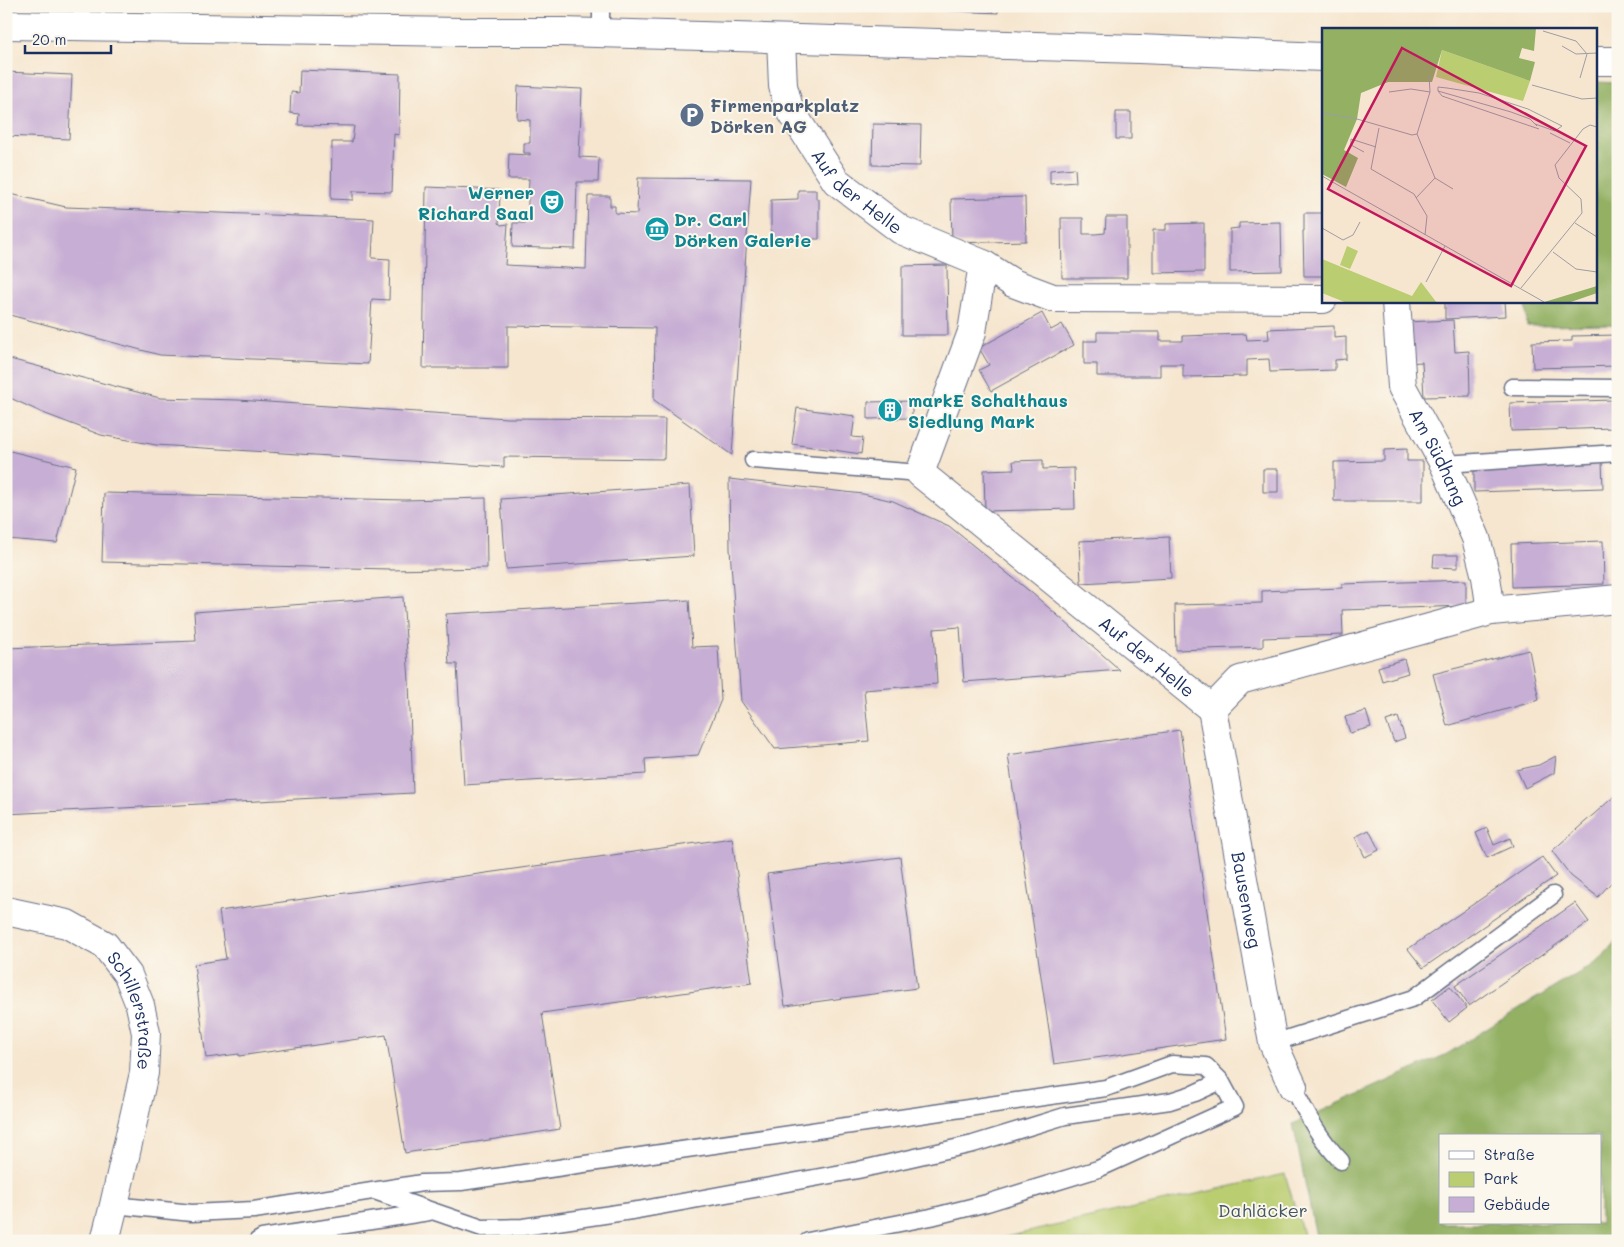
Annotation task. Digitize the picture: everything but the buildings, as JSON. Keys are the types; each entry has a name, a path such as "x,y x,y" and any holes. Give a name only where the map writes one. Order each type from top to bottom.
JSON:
{"street":[{"path":"6,25 563,32 1139,49 1322,57"},
{"name":"Auf der Helle","path":"781,39 783,86 789,108 836,181 901,230 983,264 1013,283 1052,298 1322,299"},
{"path":"1596,61 1618,61"},
{"path":"920,473 972,332 983,264"},
{"name":"Am Südhang","path":"1396,302 1402,386 1444,464 1476,538 1486,577 1491,611"},
{"name":"Auf der Helle","path":"920,473 1212,709 1240,680 1491,611 1618,599"},
{"name":"Bausenweg","path":"1212,709 1273,1043 1293,1087"},
{"name":"Schillerstraße","path":"6,911 68,924 105,945 128,975 140,1005 146,1033 144,1073 105,1241"}],"lane":[{"path":"601,6 601,34"},
{"path":"1512,387 1618,388"},
{"path":"1444,464 1618,453"},
{"path":"753,460 920,473"},
{"path":"1273,1043 1414,998 1553,895"},
{"path":"114,1205 192,1213 254,1210 422,1183 461,1182 1106,1088 1172,1064 1206,1066 1221,1081 1235,1106 1098,1169 987,1203 930,1217 808,1241"},
{"path":"375,1191 482,1228 523,1227 638,1210 877,1166 973,1144 1065,1116 1170,1101 1195,1093 1221,1081"},
{"path":"1293,1087 1310,1123 1329,1148 1342,1161"},
{"path":"257,1241 262,1238 434,1212"}],"green space":[{"path":"1596,82 1618,83 1618,325 1527,326 1525,302 1596,302"},
{"path":"1618,938 1618,1241 1317,1241 1293,1124 1447,1054 1599,961"},
{"name":"Dahläcker","path":"1285,1174 1305,1241 988,1241"}],"place":[{"name":"Firmenparkplatz Dörken AG","path":"692,115"},
{"name":"Werner Richard Saal","path":"552,202"},
{"name":"Dr. Carl Dörken Galerie","path":"657,229"},
{"name":"markE Schalthaus Siedlung Mark","path":"890,410"}]}
